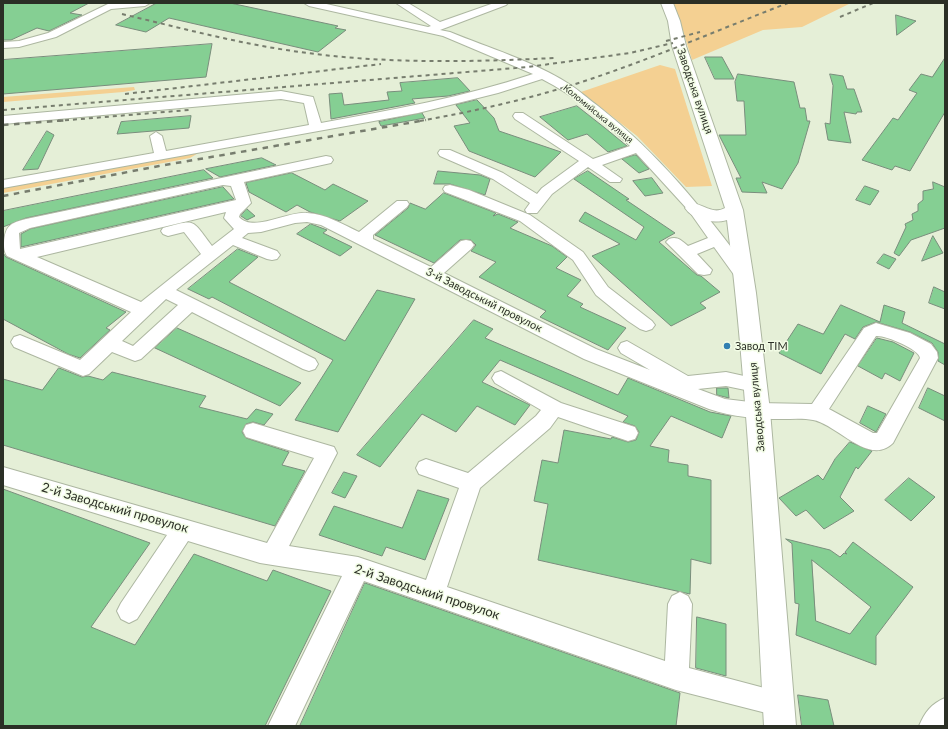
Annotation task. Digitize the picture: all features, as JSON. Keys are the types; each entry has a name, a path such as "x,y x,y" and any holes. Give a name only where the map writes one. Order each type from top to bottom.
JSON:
{"main road":[{"name":"Заводська вулиця","path":"667,3 674,21 679,46 734,210 743,275 758,411 779,714"},
{"path":"694,208 714,217 725,216 734,210"},
{"path":"935,726 945,714"}],"street":[{"path":"3,45 19,44 52,35 109,6 144,3"},
{"name":"Коломийська вулиця","path":"309,3 434,28 544,74 565,86 623,132 694,208 743,275"},
{"path":"400,3 434,28 503,3"},
{"path":"336,20 348,12"},
{"path":"3,184 431,106 494,91 544,74"},
{"path":"422,94 431,106"},
{"path":"3,120 281,95 309,100 316,128"},
{"path":"519,116 615,179"},
{"path":"156,136 162,155"},
{"path":"525,218 547,191 589,163 638,148"},
{"path":"445,153 498,176 539,202"},
{"path":"11,252 12,232 16,228 26,224 326,160"},
{"path":"232,180 237,182 244,203"},
{"path":"450,189 464,193 525,218 578,256 602,291 646,325"},
{"path":"20,342 83,369 108,343 164,291 245,228 234,223 231,218 233,212 244,203"},
{"path":"11,252 128,231 244,203"},
{"path":"365,240 366,233 402,204"},
{"name":"3-й Заводський провулок","path":"245,228 264,228 296,218 314,218 365,240 590,354 720,406 758,411 817,412"},
{"path":"128,231 131,241 188,226 210,255"},
{"path":"231,239 272,255"},
{"path":"704,270 680,247 718,240"},
{"path":"433,274 466,245"},
{"path":"11,252 143,310"},
{"path":"164,291 309,364"},
{"path":"108,343 135,354 190,304"},
{"path":"876,329 894,334 922,347 928,352 929,358 886,437 881,442 870,441 817,412 870,332 876,329"},
{"path":"627,348 686,383 726,379 755,385"},
{"path":"501,378 554,408 628,433"},
{"path":"433,594 471,483 543,422 554,408"},
{"path":"253,431 327,453 273,554"},
{"path":"426,468 471,483"},
{"name":"2-й Заводський провулок","path":"3,476 184,528 260,552 358,568 676,676 779,714"},
{"path":"129,611 184,528"},
{"path":"281,726 358,568"},
{"path":"676,676 680,604"}],"shaded area":[{"path":"672,3 851,3 802,27 763,30 692,60 679,18"},
{"path":"660,65 675,69 712,186 686,187 637,136 581,92"},
{"path":"134,87 135,90 123,92 3,102 3,97"},
{"path":"200,152 190,158 3,193 3,187"}],"building":[{"path":"3,3 89,3 70,13 82,15 49,31 37,28 11,40 3,40"},
{"path":"157,3 230,3 338,26 335,28 346,30 318,52 169,18 146,32 116,25"},
{"path":"896,15 916,21 897,35"},
{"path":"212,44 206,77 3,94 3,60"},
{"path":"705,57 722,57 734,79 715,79"},
{"path":"945,58 945,112 910,171 895,166 892,170 862,160 893,118 898,120 917,93 909,90 921,74 932,77"},
{"path":"738,74 794,82 800,108 805,108 807,121 810,121 798,163 782,189 762,182 767,193 742,192 736,178 741,178 719,135 746,135 744,101 737,101 735,82"},
{"path":"830,74 843,76 847,89 854,89 862,112 857,112 856,114 844,112 851,143 828,140 825,123 830,124 833,86"},
{"path":"458,78 470,91 448,96 412,99 415,103 331,119 329,94 342,93 344,105 389,100 387,92 402,91 400,83"},
{"path":"477,100 494,118 499,131 561,152 535,177 469,151 454,126 470,123 456,105"},
{"path":"577,106 627,146 608,152 587,134 568,140 540,117"},
{"path":"422,113 425,118 381,126 379,122"},
{"path":"191,116 189,128 117,134 121,122"},
{"path":"47,131 54,135 38,169 23,170"},
{"path":"636,155 649,169 639,173 622,159"},
{"path":"262,158 276,165 220,177 206,169"},
{"path":"204,170 213,178 26,218 3,227 3,211"},
{"path":"438,171 480,175 490,179 485,195 450,184 434,184"},
{"path":"588,171 629,199 626,200 675,233 659,242 697,275 701,276 720,292 700,303 706,308 671,326 592,256 620,244 579,221 585,212 636,240 644,227 574,179"},
{"path":"292,173 325,190 333,184 368,201 340,221 310,212 297,205 286,212 249,192 246,183"},
{"path":"652,178 663,193 645,196 633,181"},
{"path":"933,182 945,187 945,228 911,240 899,256 894,253 906,227 905,224 913,220 912,214 918,211 918,204 923,200 923,191 933,189"},
{"path":"865,186 879,191 870,205 856,200"},
{"path":"223,187 234,199 21,247 21,234 30,229"},
{"path":"444,193 496,213 493,216 498,214 518,222 510,228 552,246 567,257 556,268 581,280 567,296 583,304 580,307 626,328 608,350 540,317 546,311 479,277 496,262 471,251 476,245 471,240 460,240 434,263 375,235 408,208 410,203 425,209"},
{"path":"247,209 255,216 247,220 241,216"},
{"path":"311,224 327,230 323,233 352,247 340,256 297,234"},
{"path":"933,236 943,253 922,261"},
{"path":"238,249 258,257 229,282 345,341 377,290 415,299 338,432 295,420 333,360 212,297 209,299 188,289"},
{"path":"3,253 6,257 126,312 106,328 110,330 80,358 68,354 3,319"},
{"path":"884,254 896,259 889,269 877,263"},
{"path":"934,287 945,292 945,309 929,303"},
{"path":"841,305 880,322 884,305 905,312 902,323 945,344 945,365 938,361 938,352 932,343 910,332 876,322 863,327 855,339 845,334 821,374 779,353 798,324 823,334"},
{"path":"474,320 493,329 485,338 618,395 628,378 710,412 731,416 722,438 671,416 650,446 669,450 668,462 688,465 688,476 711,480 711,564 691,559 690,594 538,560 548,504 534,501 542,460 558,463 564,430 611,439 612,437 628,442 636,440 639,432 635,426 623,422 628,416 500,360 482,382 530,405 515,425 477,406 456,432 422,414 380,467 357,455"},
{"path":"177,328 301,383 280,406 155,348"},
{"path":"877,338 893,342 914,353 900,381 885,373 882,379 858,366"},
{"path":"59,368 82,377 88,376 103,380 112,372 206,396 199,407 247,419 256,409 273,414 264,425 253,422 246,424 242,432 246,438 289,452 282,465 305,471 275,526 3,445 3,379 42,390"},
{"path":"717,388 728,388 729,398 717,395"},
{"path":"928,388 945,396 945,421 919,408"},
{"path":"868,406 886,414 876,432 860,423"},
{"path":"850,442 872,451 858,469 856,467 840,497 854,511 824,529 806,510 796,516 779,498 818,475 823,480 835,459"},
{"path":"344,472 357,476 345,498 332,493"},
{"path":"909,478 935,497 911,521 885,500"},
{"path":"3,489 150,543 91,627 135,645 194,554 267,581 273,570 331,591 265,726 3,726"},
{"path":"418,490 449,499 425,560 386,547 382,556 319,535 334,506 402,528"},
{"path":"786,539 830,550 840,557 844,553 847,554 845,552 853,542 913,587 876,636 876,665 796,635 799,604 795,603 792,544","holes":["812,560 871,607 850,634 816,621"]},
{"path":"365,583 680,693 676,726 300,726"},
{"path":"697,617 726,624 726,676 696,668"},
{"path":"798,695 828,700 834,726 802,726"}],"railway":[{"path":"420,121 495,106 569,86 652,57 788,3"},
{"path":"840,17 873,3"},
{"path":"122,14 255,45 332,56 364,59 428,61 555,58"},
{"path":"666,41 700,32"},
{"path":"3,110 528,67 630,53 673,43"},
{"path":"125,94 381,64"},
{"path":"69,120 189,110"},
{"path":"3,125 69,120"},
{"path":"57,121 69,120"},
{"path":"3,196 159,166 426,120"}],"place":[{"name":"Завод ТІМ","path":"727,346"}]}
